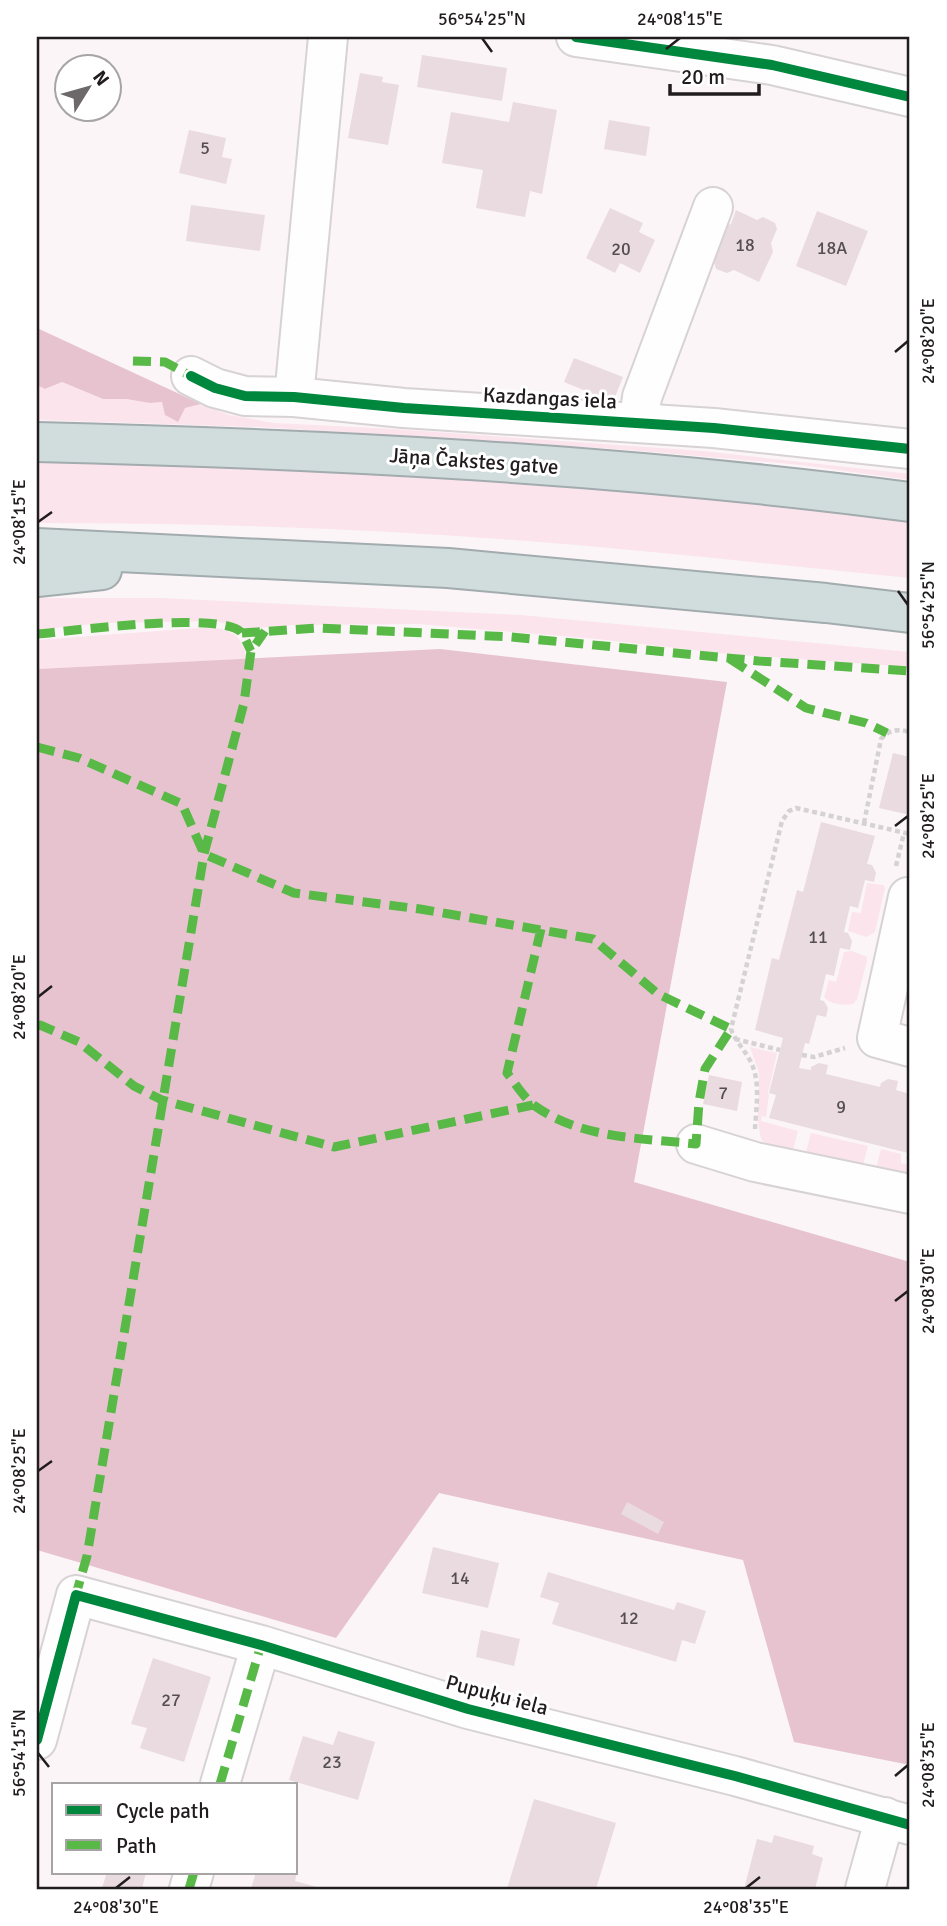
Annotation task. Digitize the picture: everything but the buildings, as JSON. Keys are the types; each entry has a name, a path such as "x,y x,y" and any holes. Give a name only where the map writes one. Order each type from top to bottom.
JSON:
{"highway":[{"name":"Jāņa Čakstes gatve","path":"37,442 484,460 798,487 910,502"},
{"path":"37,460 136,444"},
{"path":"37,548 448,568 910,613"},
{"path":"37,577 222,558"}],"street":[{"path":"294,397 328,37"},
{"path":"576,37 772,65 910,97"},
{"path":"639,422 642,397 712,207"},
{"name":"Kazdangas iela","path":"191,376 215,388 245,396 294,397 404,408 639,422 910,449"},
{"path":"894,1042 908,897"},
{"path":"696,1144 755,1162 910,1194"},
{"name":"Pupuķu iela","path":"37,1740 76,1595 261,1645 468,1709 722,1772 898,1821"},
{"path":"220,1783 261,1645"},
{"path":"876,1887 898,1821"}],"path":[{"path":"864,823 881,739 897,729 910,732"},
{"path":"755,1162 756,1087 753,1068 730,1029 782,821 789,811 796,808 910,834"},
{"path":"734,1039 780,1050"},
{"path":"802,1055 814,1057 894,1042"}],"shaded area":[{"path":"37,328 201,404 185,408 178,422 165,415 162,402 103,399 62,382 45,389 37,385"},
{"path":"62,382 103,399 162,402 185,408 201,404 229,415 274,423 702,451 910,474 910,480 802,465 629,450 259,427 37,420 37,385 46,389"},
{"path":"37,461 229,464 403,477 574,485 761,502 910,521 910,578 613,548 395,532 37,523"},
{"path":"37,598 160,598 521,615 910,652 910,667 729,654 597,639 418,624 293,625 244,629 216,621 102,623 37,630"},
{"path":"212,627 236,636 243,645 247,659 37,669 37,640"},
{"path":"440,649 727,682 634,1182 910,1262 910,1765 794,1742 743,1560 439,1493 336,1638 37,1550 37,669"},
{"path":"867,883 883,885 885,888 875,932 867,937 848,931 852,912 861,913"},
{"path":"852,951 867,957 857,999 853,1004 833,1003 824,997 829,980 836,982 844,952"},
{"path":"750,1047 777,1053 766,1117 762,1116 761,1121 798,1131 793,1150 765,1143 761,1139 758,1121 759,1073"},
{"path":"811,1133 868,1146 863,1165 806,1152"},
{"path":"881,1149 901,1154 901,1163 910,1165 910,1176 876,1168"}],"marked path":[{"path":"133,361 165,362 191,376"},
{"path":"37,634 144,624 205,623 227,626 241,632 251,651"},
{"path":"242,633 318,628 511,637 759,661 910,671"},
{"path":"75,1598 87,1556 204,854 244,703 251,651 265,631"},
{"path":"730,659 806,708 866,723 887,733"},
{"path":"37,747 79,758 182,804 204,854 294,893 420,909 593,939 658,994 731,1029 705,1069 696,1144 612,1135 572,1125 535,1106 507,1073 541,929"},
{"path":"37,1026 79,1042 134,1086 162,1100 334,1147 533,1105"},
{"path":"220,1783 261,1645"},
{"path":"189,1889 193,1874"}],"cycle path":[{"path":"576,37 772,65 910,97"},
{"path":"191,376 215,388 245,396 294,397 404,408 714,428 910,449"},
{"path":"37,1740 76,1595 261,1645 468,1709 735,1776 910,1825"}]}
